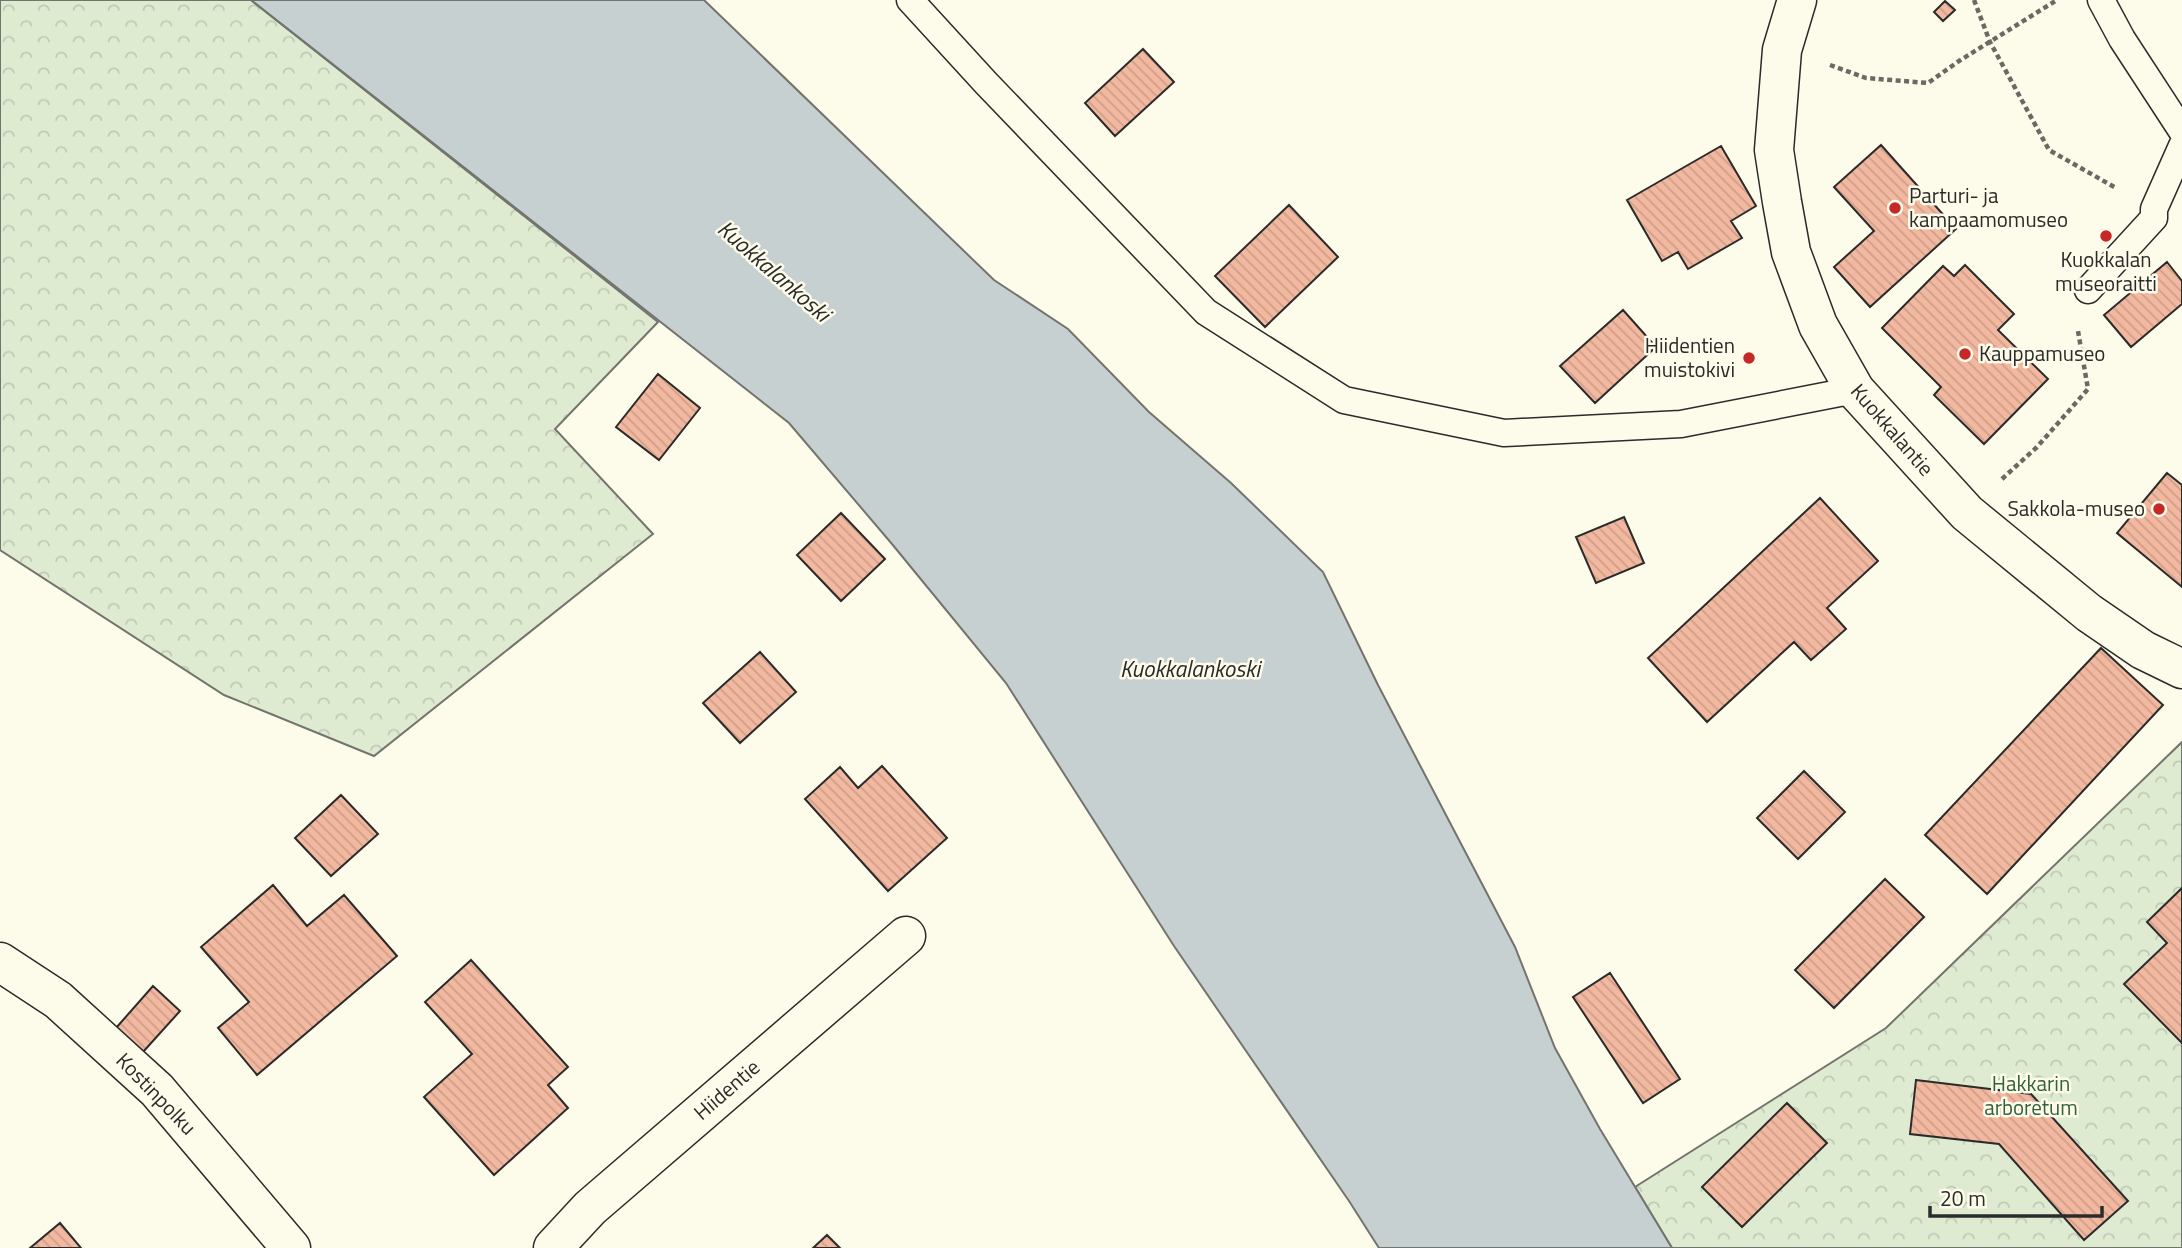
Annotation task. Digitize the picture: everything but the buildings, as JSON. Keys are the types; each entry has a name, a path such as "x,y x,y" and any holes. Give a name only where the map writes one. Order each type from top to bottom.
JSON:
{"street":[{"name":"Kuokkalantie","path":"1797,0 1782,50 1774,149 1791,253 1818,325 1855,390 1967,513 2089,612 2143,650 2182,669"},
{"name":"Hiidentie","path":"553,1248 590,1208 906,936"},
{"name":"Kostinpolku","path":"0,962 58,1000 157,1090 291,1248"}],"lane":[{"path":"910,0 1206,312 1344,400 1504,433 1681,424 1855,390"},
{"path":"2101,0 2122,39 2182,131"},
{"path":"2088,289 2154,218 2154,209 2182,146"}],"path":[{"path":"1974,0 1990,42 2049,150 2154,209"},
{"path":"1782,50 1866,78 1928,83 2057,0"},
{"path":"1967,513 2037,447 2088,389 2078,328 2088,289"}],"green space":[{"path":"0,0 251,0 658,322 555,429 653,534 374,756 224,695 0,550"},
{"name":"Hakkarin arboretum","path":"2182,742 2182,1248 1672,1248 1635,1187 1886,1028"}],"water":[{"name":"Kuokkalankoski","path":"251,0 704,0 994,280 1068,329 1149,412 1231,483 1323,572 1378,685 1515,947 1555,1048 1672,1248 1379,1248 1174,946 1006,683 789,423"}],"place":[{"name":"Parturi- ja kampaamomuseo","path":"1895,208"},
{"name":"Kuokkalan museoraitti","path":"2106,236"},
{"name":"Kauppamuseo","path":"1965,354"},
{"name":"Hiidentien muistokivi","path":"1749,358"},
{"name":"Sakkola-museo","path":"2159,509"}]}
